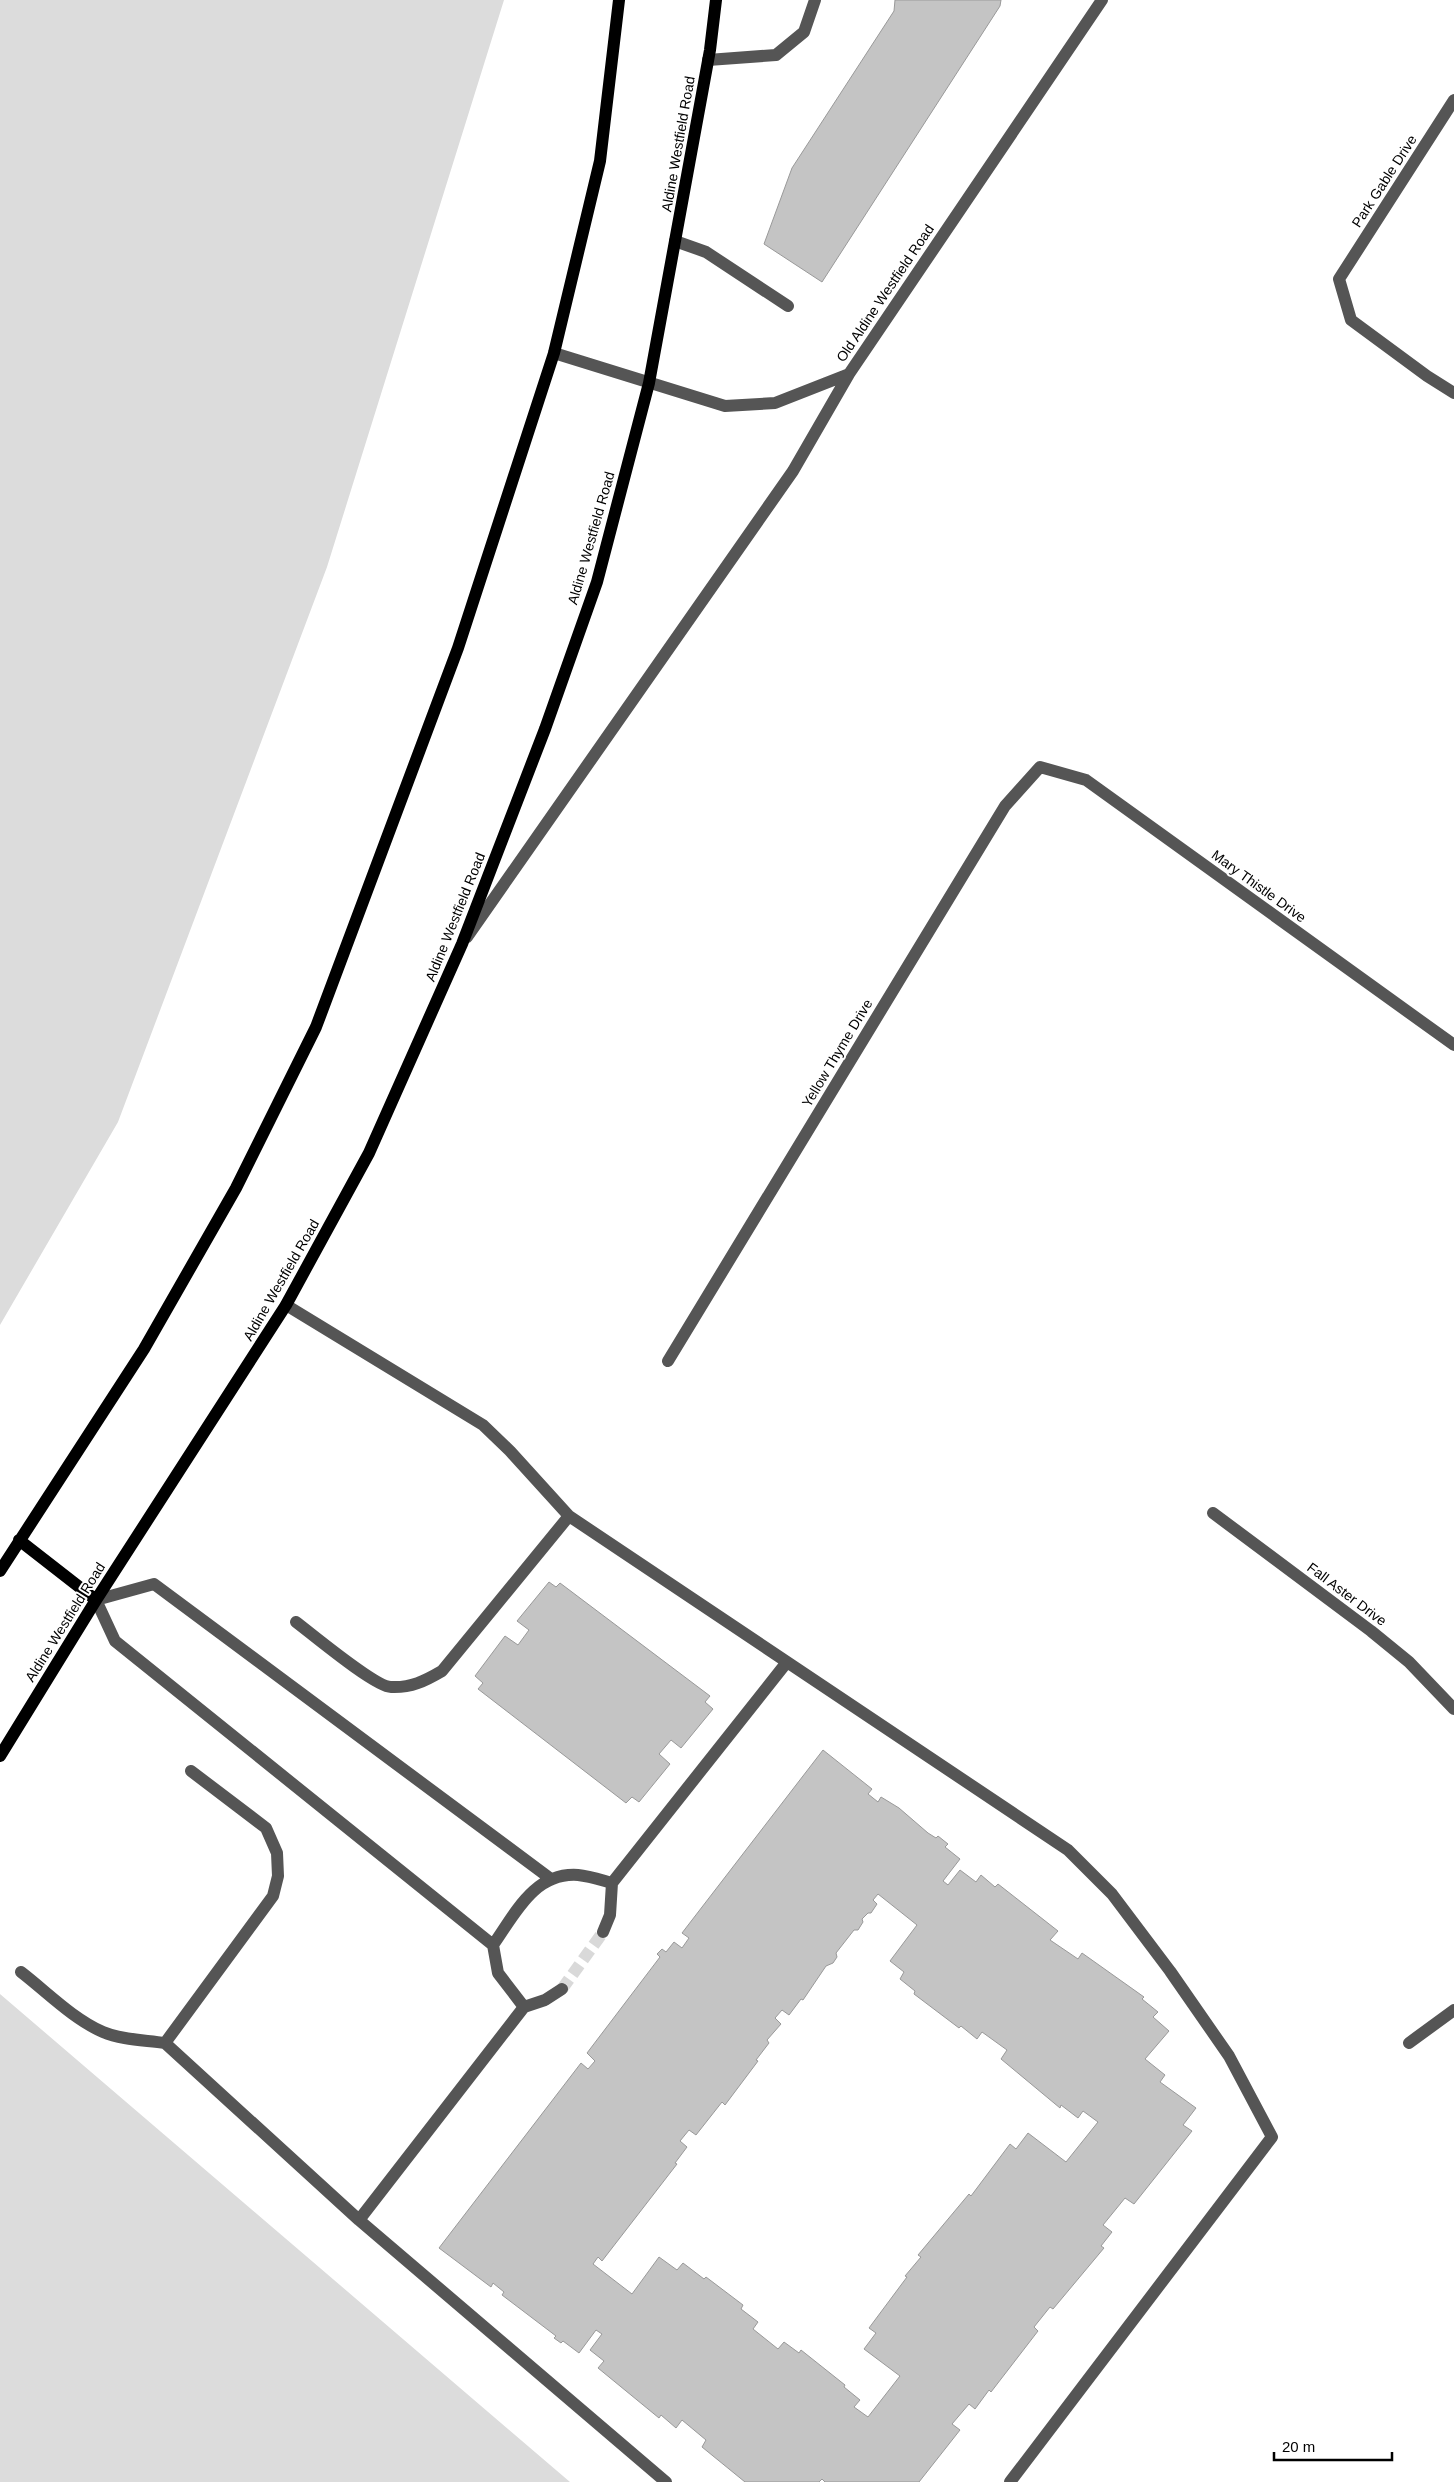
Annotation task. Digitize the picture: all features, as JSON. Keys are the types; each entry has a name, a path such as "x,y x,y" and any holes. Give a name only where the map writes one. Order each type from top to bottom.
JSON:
{"main road":[{"path":"0,1571 144,1349 236,1188 316,1027 458,648 554,353 600,161 619,0"},
{"name":"Aldine Westfield Road","path":"0,1756 96,1600 286,1305 369,1153 462,944 545,729 597,582 649,383 708,60 716,0"},
{"path":"19,1540 96,1600"}],"street":[{"path":"708,60 776,55 804,32 815,0"},
{"name":"Old Aldine Westfield Road","path":"554,353 725,406 775,403 849,374 1102,0"},
{"name":"Park Gable Drive","path":"1454,100 1339,279 1351,320 1427,376 1454,393"},
{"path":"675,241 706,252 788,306"},
{"path":"462,944 793,471 849,374"},
{"name":"Mary Thistle Drive","path":"1040,767 1086,780 1454,1045"},
{"name":"Yellow Thyme Drive","path":"668,1361 1005,806 1040,767"},
{"path":"286,1305 483,1426 510,1451 569,1516 1068,1850 1112,1894 1170,1971 1228,2056 1272,2137 1010,2482"},
{"name":"Fall Aster Drive","path":"1213,1513 1371,1631 1409,1662 1454,1709"},
{"path":"296,1622 368,1676 389,1687 419,1684 442,1671 569,1516"},
{"path":"524,2007 498,1973 493,1945 116,1641 96,1600 154,1584 551,1879"},
{"path":"603,1932 610,1915 612,1883 787,1662"},
{"path":"165,2043 273,1896 278,1876 277,1853 266,1828 191,1771"},
{"path":"493,1945 532,1890 551,1879 577,1875 612,1883"},
{"path":"21,1972 83,2021 104,2032 129,2039 165,2043 359,2220 666,2482"},
{"path":"359,2220 524,2007 545,2000 562,1989"},
{"path":"1409,2043 1454,2010"}],"shaded area":[{"path":"0,0 504,0 327,567 118,1122 0,1325"},
{"path":"0,1994 570,2482 0,2482"}],"building":[{"path":"895,0 1001,0 1000,6 822,282 764,244 792,168 894,11"},
{"path":"549,1582 556,1587 560,1583 710,1696 705,1702 713,1709 681,1748 671,1740 659,1754 670,1764 639,1802 632,1797 626,1803 478,1689 483,1683 475,1676 505,1636 518,1645 529,1630 517,1621"},
{"path":"823,1750 872,1789 868,1794 878,1802 881,1797 899,1808 928,1833 936,1838 938,1836 948,1844 945,1847 960,1859 943,1881 948,1885 960,1870 976,1882 981,1875 995,1887 998,1884 1058,1931 1050,1940 1078,1959 1082,1953 1144,1997 1142,1999 1158,2012 1153,2017 1169,2031 1145,2059 1165,2075 1160,2082 1196,2108 1183,2125 1192,2131 1134,2204 1125,2198 1103,2225 1112,2232 1101,2246 1104,2248 1053,2309 1050,2307 1034,2327 1038,2331 991,2392 989,2390 975,2409 969,2404 952,2424 960,2430 919,2482 825,2482 822,2479 819,2482 745,2482 702,2447 706,2440 682,2420 676,2428 661,2415 659,2418 598,2368 604,2361 590,2350 602,2334 596,2330 579,2353 563,2341 561,2343 554,2338 556,2336 502,2295 504,2292 493,2283 491,2287 439,2248 581,2063 588,2069 595,2061 587,2053 660,1957 657,1954 662,1949 666,1952 674,1942 682,1948 689,1938 682,1933","holes":["878,1894 917,1925 890,1961 904,1972 900,1979 915,1991 914,1994 959,2028 961,2026 977,2039 982,2032 1007,2050 1001,2059 1060,2108 1061,2105 1078,2118 1083,2111 1098,2122 1066,2162 1028,2133 1016,2149 1010,2144 971,2196 969,2194 918,2255 921,2257 905,2276 907,2277 869,2328 876,2333 864,2349 900,2376 868,2417 854,2407 860,2400 844,2387 845,2385 801,2350 799,2353 784,2342 778,2349 753,2329 758,2322 741,2309 743,2305 706,2277 704,2279 683,2263 677,2270 659,2257 632,2294 593,2264 598,2257 602,2261 677,2164 675,2163 687,2147 680,2141 689,2130 696,2135 722,2102 725,2105 758,2061 756,2060 769,2043 767,2040 781,2024 775,2018 782,2010 789,2015 801,1999 803,2000 826,1966 833,1963 837,1957 836,1953 854,1930 858,1930 863,1922 862,1919 868,1913 871,1913 877,1904 873,1900"]}],"tunnel":[{"path":"562,1989 603,1932"}]}
